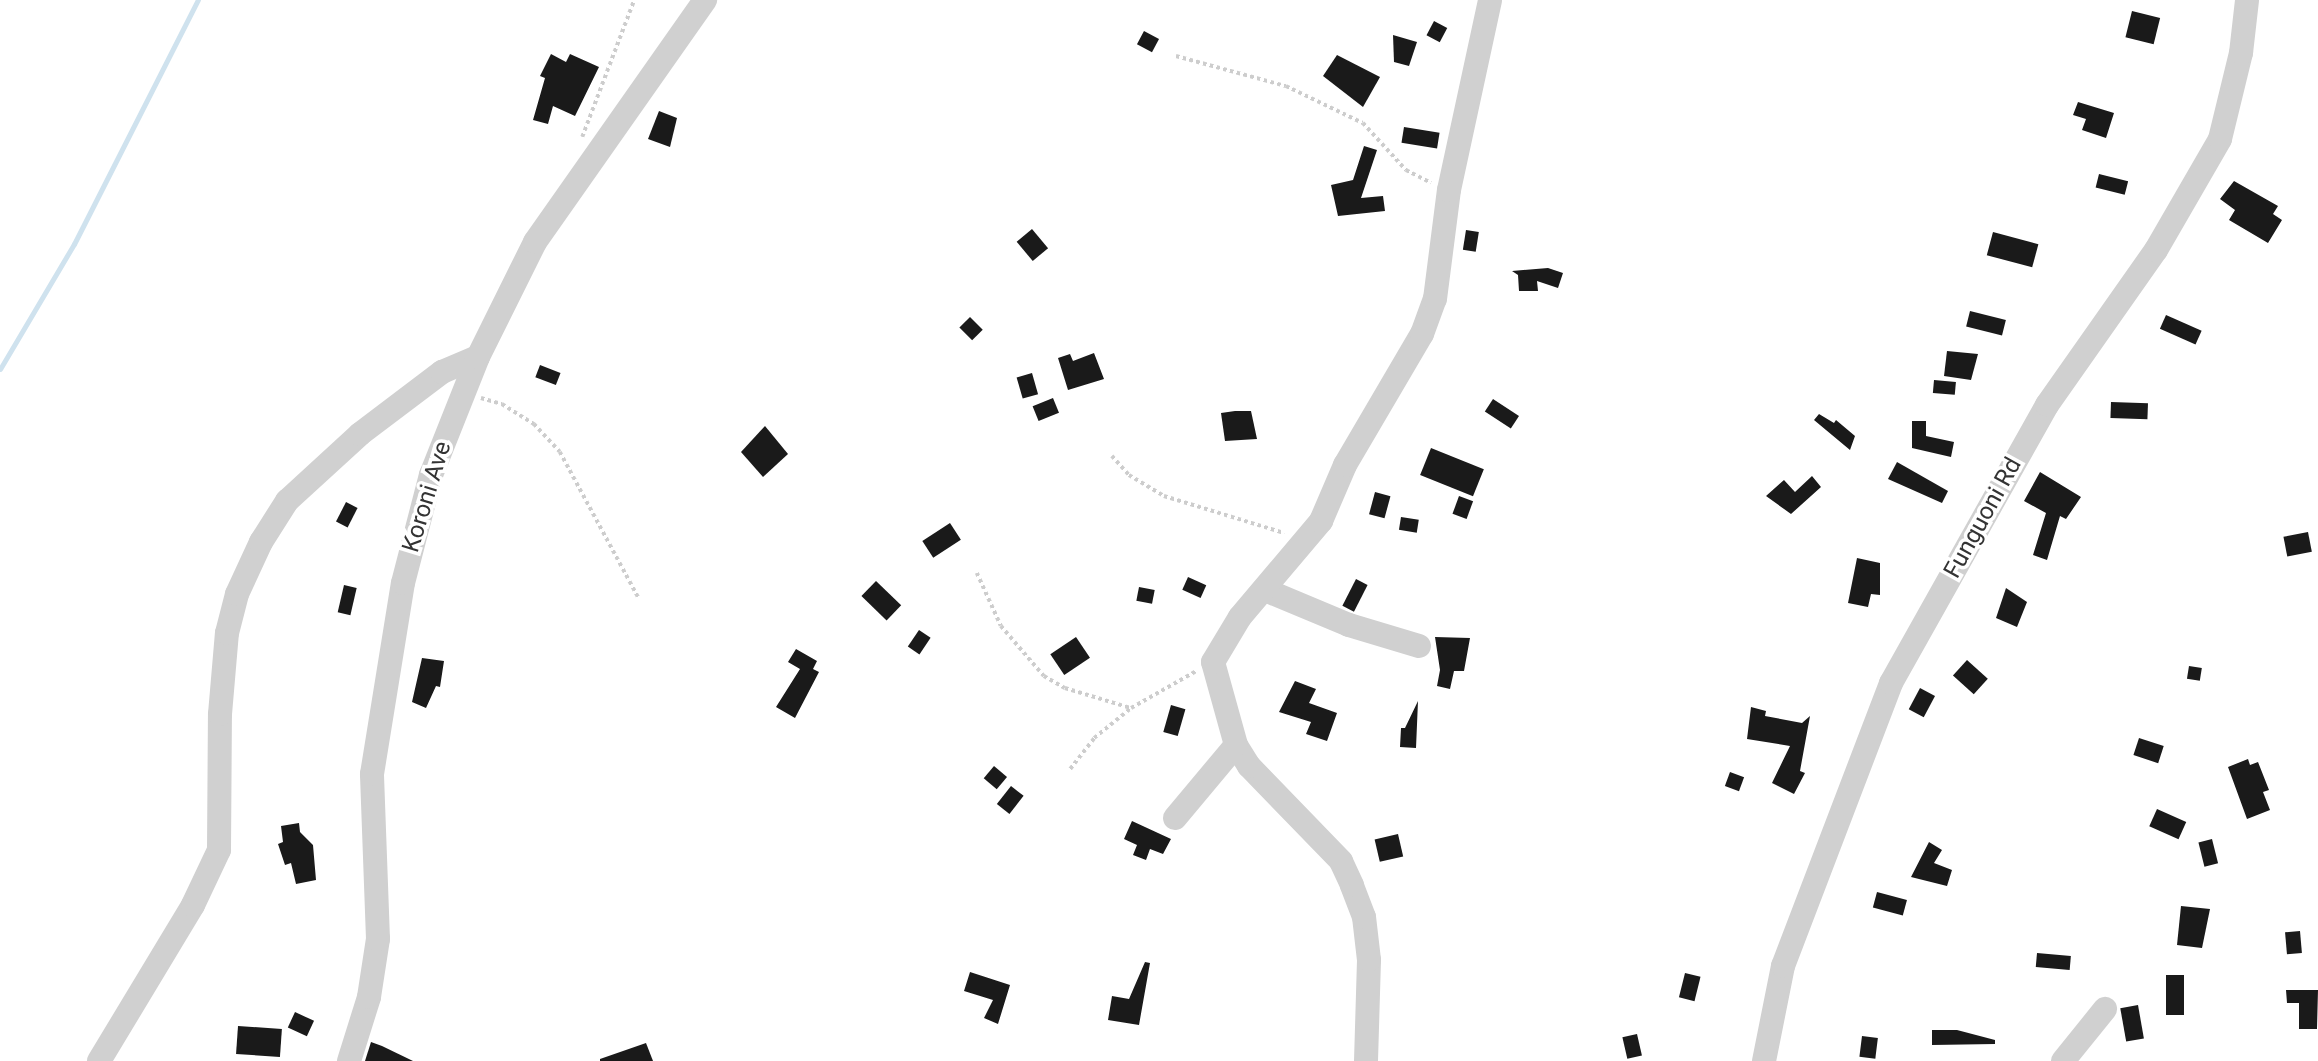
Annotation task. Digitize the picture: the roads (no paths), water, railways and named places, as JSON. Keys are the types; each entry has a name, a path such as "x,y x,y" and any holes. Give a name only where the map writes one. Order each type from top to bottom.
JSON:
{"street":[{"name":"Koroni Ave","path":"349,1061 369,997 378,939 370,802 387,673 415,526 462,394 535,242 705,0"},
{"path":"1366,1061 1368,960 1364,917 1352,885 1341,861 1261,782 1236,745 1213,662 1240,617 1321,521 1345,465 1422,334 1438,283 1449,190 1490,0"},
{"name":"Funguoni Rd","path":"1764,1061 1783,966 1891,683 2048,405 2156,250 2220,139 2241,53 2247,0"},
{"path":"99,1061 192,905 219,850 220,714 227,633 237,594 261,542 287,501 360,434 443,372 478,357"},
{"path":"1265,590 1349,625 1419,646"},
{"path":"1175,818 1236,745"},
{"path":"2063,1061 2105,1009"}],"waterway":[{"path":"0,369 74,244 198,0"}]}
